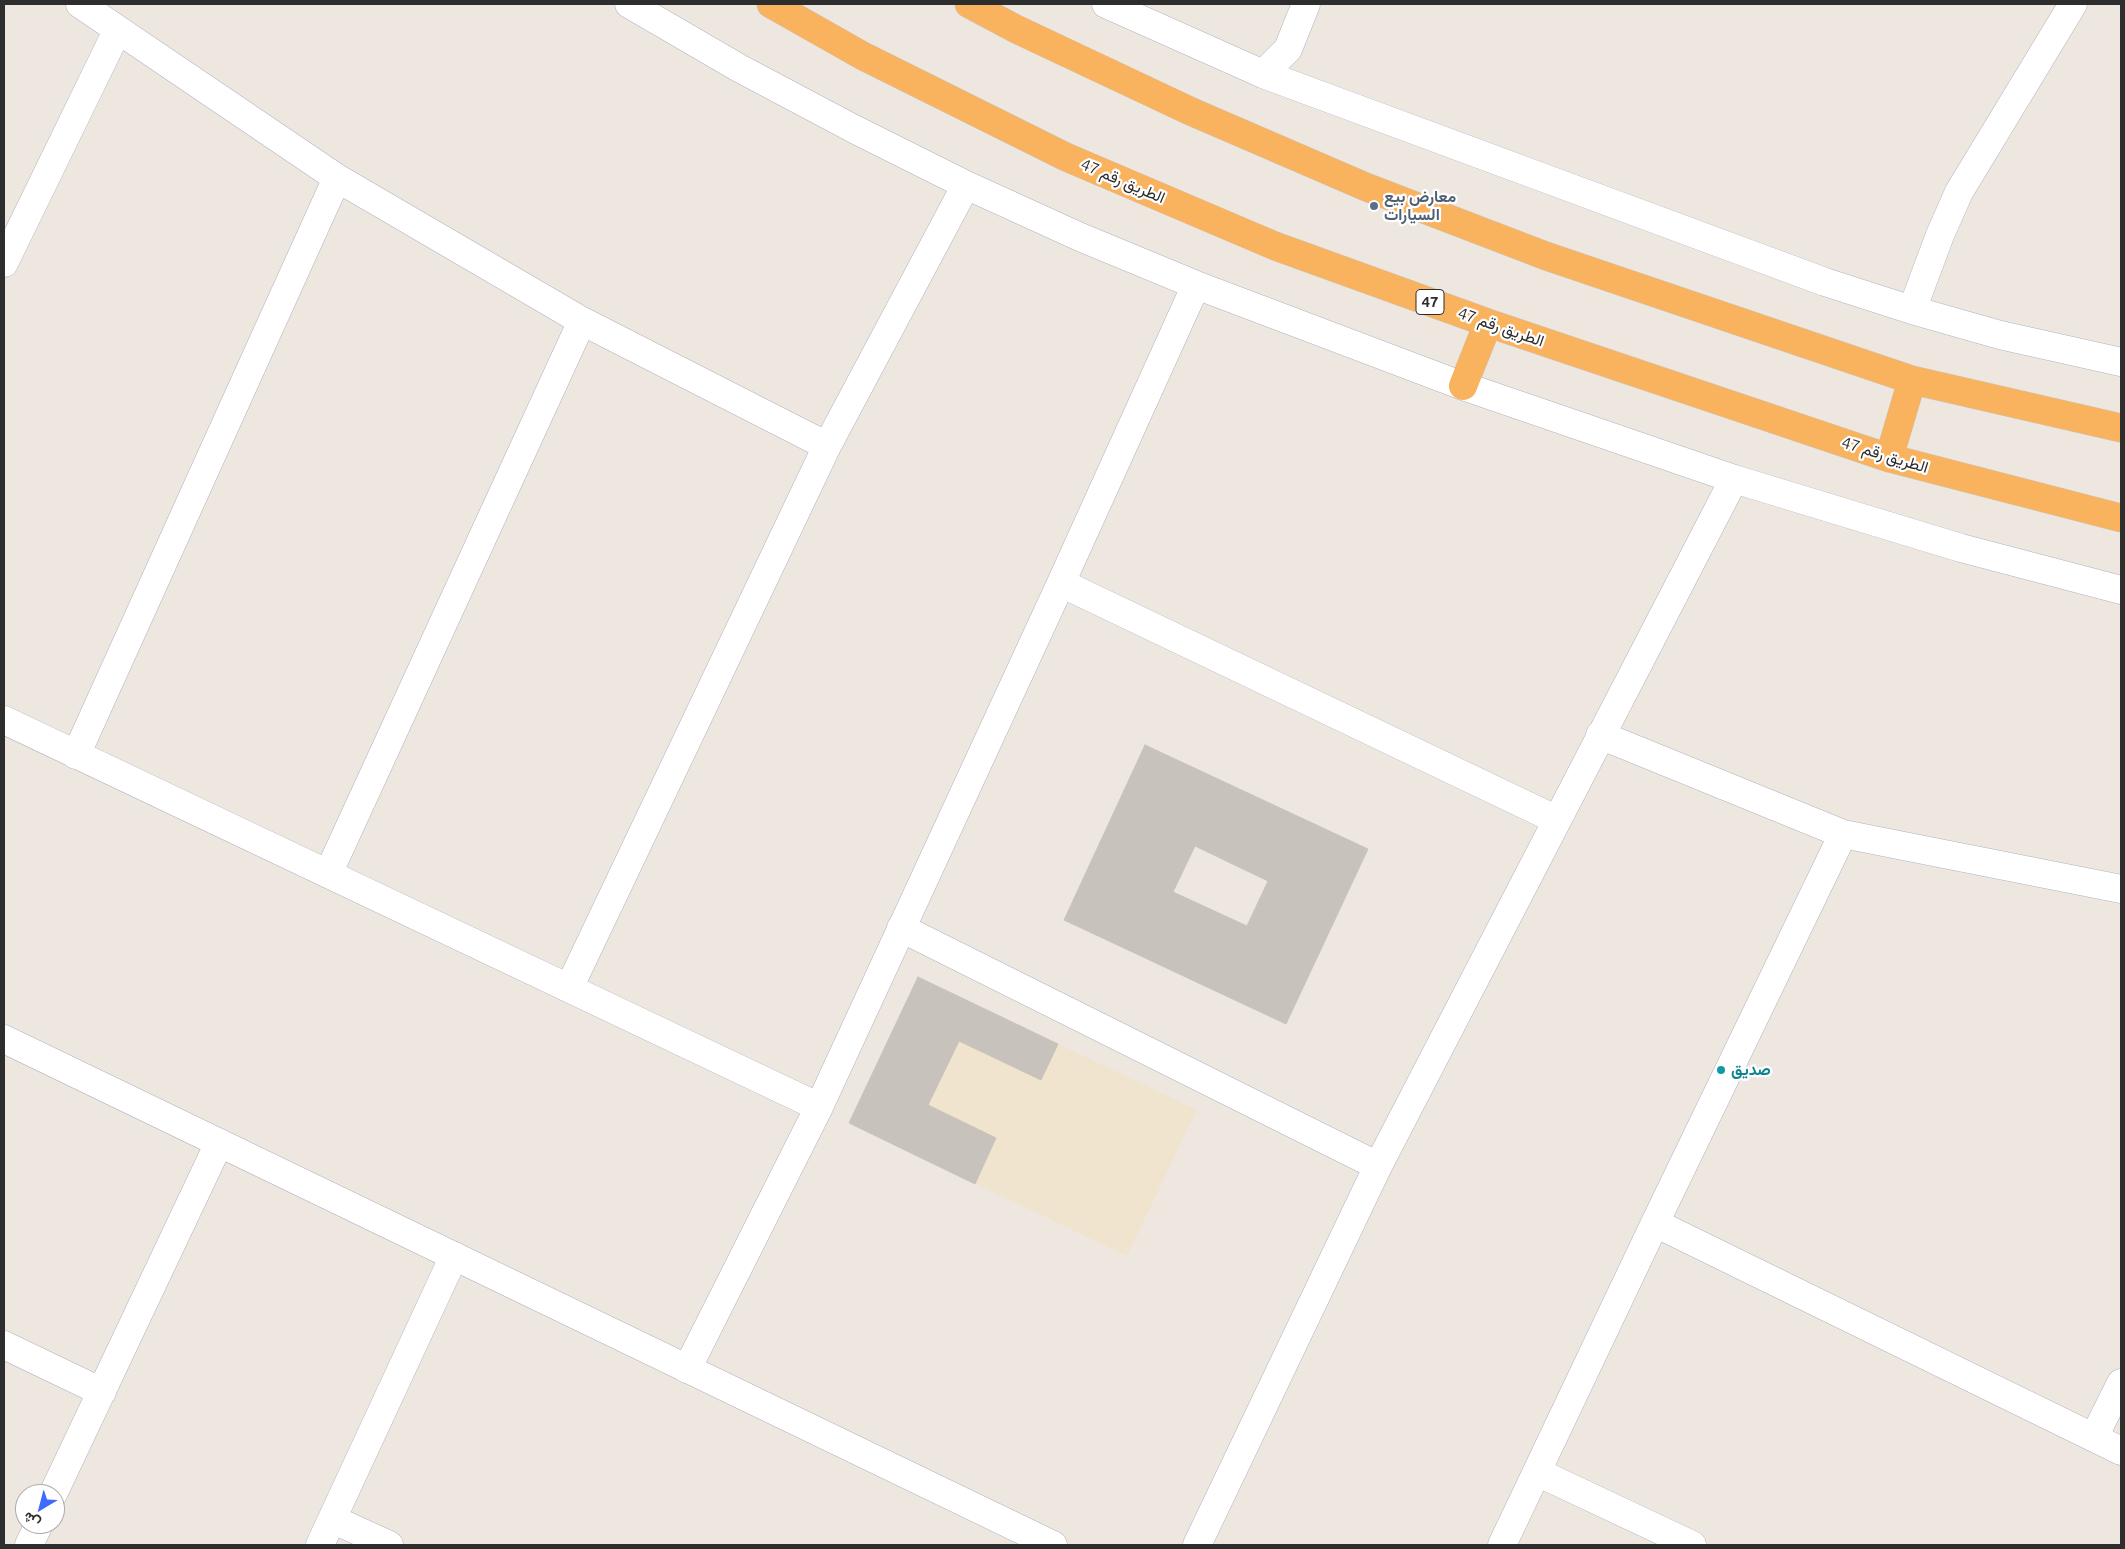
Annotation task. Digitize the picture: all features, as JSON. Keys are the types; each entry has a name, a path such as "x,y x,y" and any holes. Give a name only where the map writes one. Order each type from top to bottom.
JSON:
{"highway":[{"name":"الطريق رقم 47","path":"771,4 863,56 1066,156 1274,246 1488,323 1889,458 2121,518"},
{"path":"969,4 1016,29 1190,111 1366,187 1546,256 1912,380 2121,428"},
{"path":"1463,386 1488,323"},
{"path":"1889,458 1912,380"}],"street":[{"path":"80,4 117,31 337,178 582,321 827,446"},
{"path":"629,4 739,68 854,129 966,185 1080,237 1196,285 1463,386 1734,479 1961,548 2121,590"},
{"path":"1106,4 1263,74 1817,279 1912,310 2000,335 2121,362"},
{"path":"1263,74 1288,50 1306,4"},
{"path":"1912,310 1940,235 1959,192 2073,4"},
{"path":"4,264 117,31"},
{"path":"76,755 337,178"},
{"path":"569,988 827,446 966,185"},
{"path":"687,1368 819,1107 1061,583 1196,285"},
{"path":"328,874 582,321"},
{"path":"1197,1545 1378,1166 1734,479"},
{"path":"1061,583 1557,820"},
{"path":"4,720 819,1107"},
{"path":"1600,735 1843,834 2121,889"},
{"path":"1502,1545 1655,1222 1843,834"},
{"path":"901,928 1378,1166"},
{"path":"4,1039 1053,1545"},
{"path":"59,1484 219,1143"},
{"path":"1655,1222 2121,1450"},
{"path":"320,1545 454,1256"},
{"path":"4,1345 102,1392"},
{"path":"2094,1437 2121,1383"},
{"path":"1537,1472 1692,1545"},
{"path":"332,1519 388,1545"}],"shaded area":[{"path":"918,977 1197,1110 1127,1256 849,1123"}],"building":[{"path":"1145,745 1368,849 1286,1024 1064,920","holes":["1195,846 1268,881 1247,926 1173,892"]},
{"path":"918,977 1058,1044 1041,1080 959,1041 928,1105 996,1138 975,1184 849,1123"}],"place":[{"name":"معارض بيع السيارات","path":"1374,206"},
{"name":"صديق","path":"1721,1070"}]}
